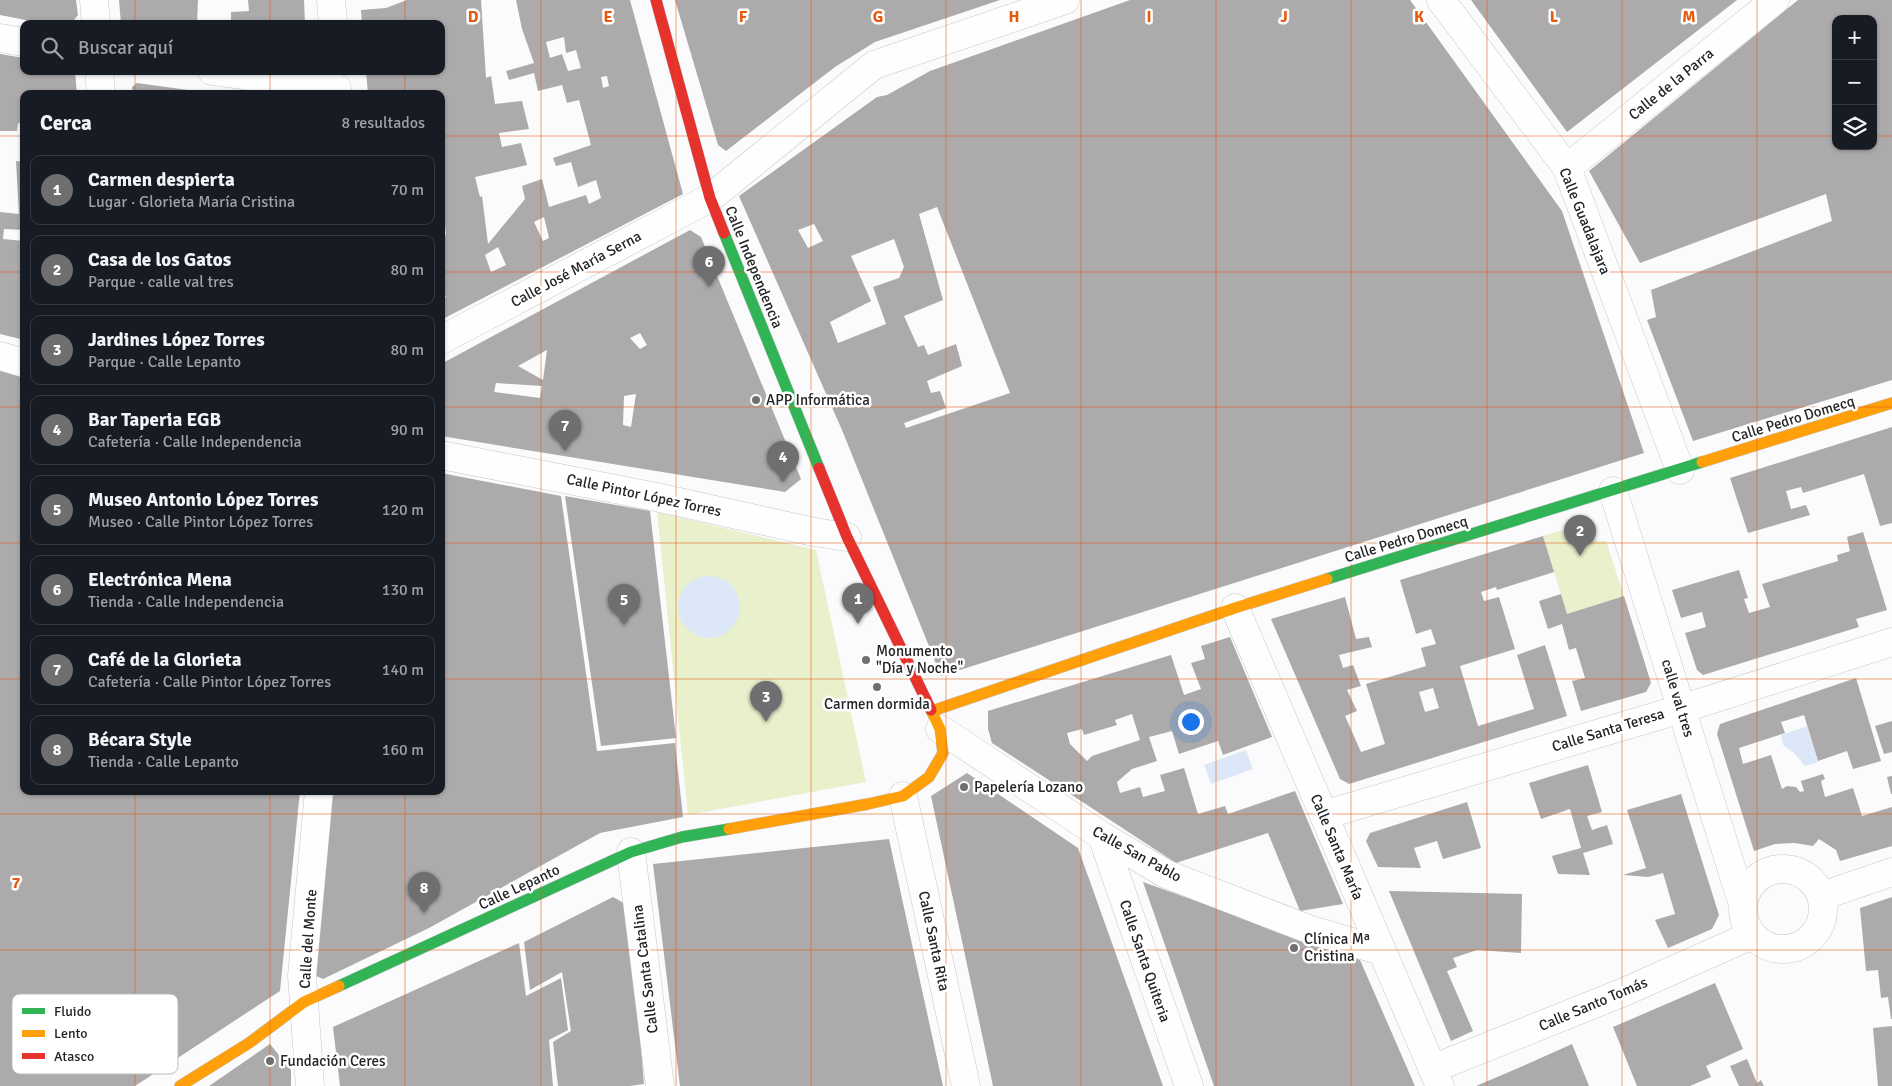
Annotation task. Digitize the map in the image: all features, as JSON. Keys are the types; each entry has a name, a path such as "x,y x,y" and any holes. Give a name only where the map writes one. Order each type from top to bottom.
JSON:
{"street":[{"path":"94,0 96,20"},
{"path":"331,0 333,20"},
{"name":"Calle Independencia","path":"656,0 710,198 847,537 936,720"},
{"name":"Calle José María Serna","path":"445,338 710,198 874,65 1065,0"},
{"name":"Calle Guadalajara","path":"1441,0 1567,168 1680,470"},
{"name":"Calle de la Parra","path":"1567,168 1775,0"},
{"path":"0,38 20,41"},
{"path":"100,75 101,90"},
{"path":"250,75 337,84"},
{"path":"0,356 20,363"},
{"name":"Calle Pedro Domecq","path":"936,720 1235,608 1892,403"},
{"name":"Calle Pintor López Torres","path":"445,456 656,497 814,532 847,537"},
{"name":"calle val tres","path":"1613,491 1743,905"},
{"name":"Calle Santa María","path":"1235,608 1436,1077"},
{"name":"Calle Santa Teresa","path":"1324,815 1681,708 1892,642"},
{"path":"903,796 929,777 943,753 936,720"},
{"name":"Calle San Pablo","path":"936,720 1102,836 1166,874 1311,930 1382,951"},
{"name":"Calle del Monte","path":"310,1086 302,976 319,795"},
{"name":"Calle Lepanto","path":"180,1086 249,1043 304,1002 631,852 682,837 903,796"},
{"name":"Calle Santa Rita","path":"903,796 966,1086"},
{"name":"Calle Santa Quiteria","path":"1102,836 1188,1086"},
{"name":"Calle Santa Catalina","path":"631,852 660,1086"},
{"path":"1782,868 1795,870 1807,876 1816,885 1822,896 1824,908 1822,921 1817,932 1809,941 1798,947 1786,950 1762,944 1752,935 1745,924 1744,898 1750,886 1758,877 1769,870 1782,868"},
{"path":"1822,896 1892,872"},
{"name":"Calle Santo Tomás","path":"1436,1077 1752,935"}],"green space":[{"path":"657,512 816,550 866,782 688,815"},
{"path":"1582,524 1592,540 1606,541 1624,596 1567,614 1543,536"}],"water":[{"path":"709,576 721,578 731,585 738,595 740,607 738,619 731,629 721,636 709,638 697,636 687,629 680,619 678,607 680,595 687,585 697,578"},
{"path":"1807,726 1818,762 1805,766 1795,754 1783,745 1781,735"},
{"path":"1246,750 1253,769 1211,784 1204,765"}],"building":[{"path":"0,0 76,0 78,15 74,20 26,20 0,15"},
{"path":"119,0 198,0 197,20 121,20"},
{"path":"248,0 304,0 305,20 231,20 231,12 249,11"},
{"path":"407,0 481,0 486,78 491,76 495,104 522,101 529,129 499,133 502,147 521,143 527,165 475,177 480,197 482,196 488,244 525,199 522,186 542,179 549,207 586,195 589,204 601,198 596,180 578,187 571,162 556,166 553,158 591,145 579,100 567,103 562,85 538,91 534,73 509,80 506,71 534,63 522,29 516,0 630,0 683,194 445,318 445,90 368,90 366,75 445,75 445,20 362,20 361,10 386,8","holes":["564,37 566,53 576,50 581,68 568,71 562,54 550,58 546,42","607,76 609,86 603,88 601,77","544,217 549,238 543,241 534,222","498,247 506,265 491,272 485,255"]},
{"path":"675,0 1000,0 875,42 835,67 726,151 718,145"},
{"path":"1130,0 1410,0 1562,211 1644,453 941,676 842,430 739,196 877,97 887,95 930,71","holes":["937,207 1010,393 906,428 904,423 946,408 940,391 931,393 927,381 962,366 956,344 928,355 924,345 918,347 904,316 943,300 919,214","814,224 823,241 808,248 798,230","894,239 904,267 899,278 873,287 886,324 838,343 830,322 871,301 851,256"]},
{"path":"1471,0 1737,0 1567,132"},
{"path":"1798,0 1892,0 1892,380 1693,441 1647,320 1656,317 1651,290 1832,221 1826,194 1640,263 1589,171"},
{"path":"0,54 20,57 20,75 75,75 77,90 20,90 20,123 18,123 17,131 0,131"},
{"path":"137,83 188,90 132,90 132,87"},
{"path":"16,161 20,162 20,230 4,229 3,239 20,241 20,339 0,334 0,212 19,214"},
{"path":"690,230 701,237 801,479 785,492 445,437 445,362","holes":["640,333 647,345 640,349 630,338","547,350 543,380 518,366","496,383 542,386 540,398 494,392","636,394 631,427 623,425 624,396"]},
{"path":"0,369 20,375 20,795 300,795 280,991 178,1058 178,994 12,994 12,1074 153,1074 135,1086 0,1086"},
{"path":"1892,427 1892,523 1880,526 1864,474 1803,493 1801,487 1786,491 1791,509 1806,505 1810,515 1748,533 1730,478"},
{"path":"445,474 561,496 597,751 675,743 683,817 600,833 429,928 323,979 316,976 331,795 445,795"},
{"path":"565,496 650,511 676,738 601,746"},
{"path":"1863,532 1887,610 1856,619 1859,627 1703,675 1697,670 1685,633 1706,627 1702,612 1681,618 1672,590 1739,570 1748,598 1744,599 1749,613 1770,607 1762,584 1838,561 1837,555 1850,551 1847,537"},
{"path":"1543,536 1554,572 1497,590 1496,587 1481,592 1484,601 1499,597 1515,649 1460,666 1478,726 1534,709 1517,655 1545,645 1567,716 1349,784 1340,779 1271,619 1345,597 1356,639 1369,637 1372,647 1339,655 1343,668 1353,665 1361,686 1347,690 1357,711 1345,716 1361,752 1385,744 1366,684 1426,666 1421,648 1436,644 1431,629 1416,634 1400,580","holes":["1433,688 1439,708 1425,712 1419,692"]},
{"path":"1561,594 1567,614 1624,596 1651,683 1646,692 1581,711 1572,681 1585,678 1576,648 1569,650 1562,624 1548,629 1539,601"},
{"path":"1230,637 1272,737 1223,755 1218,741 1179,754 1172,731 1149,737 1157,761 1132,769 1117,782 1120,793 1140,787 1143,797 1165,791 1160,775 1184,768 1198,814 1225,806 1228,814 1295,791 1343,904 1300,911 1268,833 1176,863 992,743 988,729 988,711 1171,655 1184,695 1201,689 1191,663 1205,659 1201,646","holes":["1132,714 1140,740 1092,756 1087,761 1070,744 1067,733 1082,729 1084,735 1117,725 1115,720"]},
{"path":"1856,678 1881,761 1853,769 1847,751 1818,761 1804,715 1781,722 1785,733 1739,748 1743,764 1771,755 1782,789 1787,786 1796,787 1800,792 1804,791 1801,781 1823,774 1825,779 1821,781 1825,797 1853,788 1862,816 1892,807 1892,846 1840,861 1836,850 1819,839 1813,846 1794,843 1775,844 1754,851 1717,734 1720,724"},
{"path":"1892,721 1892,752 1884,754 1875,726"},
{"path":"1588,765 1602,812 1587,816 1592,830 1607,825 1613,844 1583,853 1590,875 1558,874 1552,856 1581,848 1570,809 1541,819 1529,783"},
{"path":"967,773 1078,848 1163,1086 993,1086 931,796"},
{"path":"1892,776 1892,794 1891,794 1887,777"},
{"path":"1681,794 1719,915 1712,929 1668,948 1655,920 1675,914 1663,873 1648,877 1623,875 1646,868 1627,810"},
{"path":"1467,802 1481,848 1443,859 1437,841 1414,848 1421,868 1378,867 1366,841 1370,833"},
{"path":"889,839 943,1086 680,1086 653,864"},
{"path":"1143,882 1360,960 1415,1086 1214,1086"},
{"path":"1389,891 1522,894 1521,953 1477,950 1453,958 1457,967 1447,971 1473,1031 1451,1041"},
{"path":"613,897 629,906 644,1084 630,1086 558,1086 553,1042 571,1031 562,972 530,990 524,942"},
{"path":"1892,897 1891,1019 1888,997 1881,998 1878,970 1866,971 1860,908"},
{"path":"519,943 526,996 561,978 568,1030 549,1040 553,1086 340,1086 333,1027"},
{"path":"1715,983 1743,1049 1706,1066 1711,1077 1690,1086 1637,1086 1613,1027"},
{"path":"1892,1026 1892,1086 1878,1086 1873,1028"},
{"path":"270,1044 291,1070 291,1086 209,1086"},
{"path":"1572,1044 1589,1086 1476,1086 1523,1066"},
{"path":"1747,1059 1757,1083 1761,1080 1764,1086 1739,1086 1730,1066"}],"traffic: fast":[{"path":"724,233 819,468"},
{"path":"1327,579 1702,462"},
{"path":"339,986 631,852 682,837 729,829"}],"traffic: slow":[{"path":"1702,462 1892,403"},
{"path":"932,711 1235,608 1327,579"},
{"path":"729,829 903,796 929,777 943,753 940,729 931,710"},
{"path":"180,1086 249,1043 304,1002 339,986"}],"traffic: jam":[{"path":"656,0 710,198 724,233"},
{"path":"819,468 847,537 931,710"}],"place":[{"name":"Electrónica Mena","path":"709,287"},
{"name":"APP Informática","path":"756,400"},
{"name":"Café de la Glorieta","path":"565,451"},
{"name":"Bar Taperia EGB","path":"783,482"},
{"name":"Casa de los Gatos","path":"1580,556"},
{"name":"Carmen despierta","path":"858,624"},
{"name":"Museo Antonio López Torres","path":"624,625"},
{"name":"Monumento \"Día y Noche\"","path":"866,660"},
{"name":"Carmen dormida","path":"877,687"},
{"name":"Jardines López Torres","path":"766,722"},
{"name":"Papelería Lozano","path":"964,787"},
{"name":"Bécara Style","path":"424,913"},
{"name":"Clínica Mª Cristina","path":"1294,948"},
{"name":"Fundación Ceres","path":"270,1061"}]}
